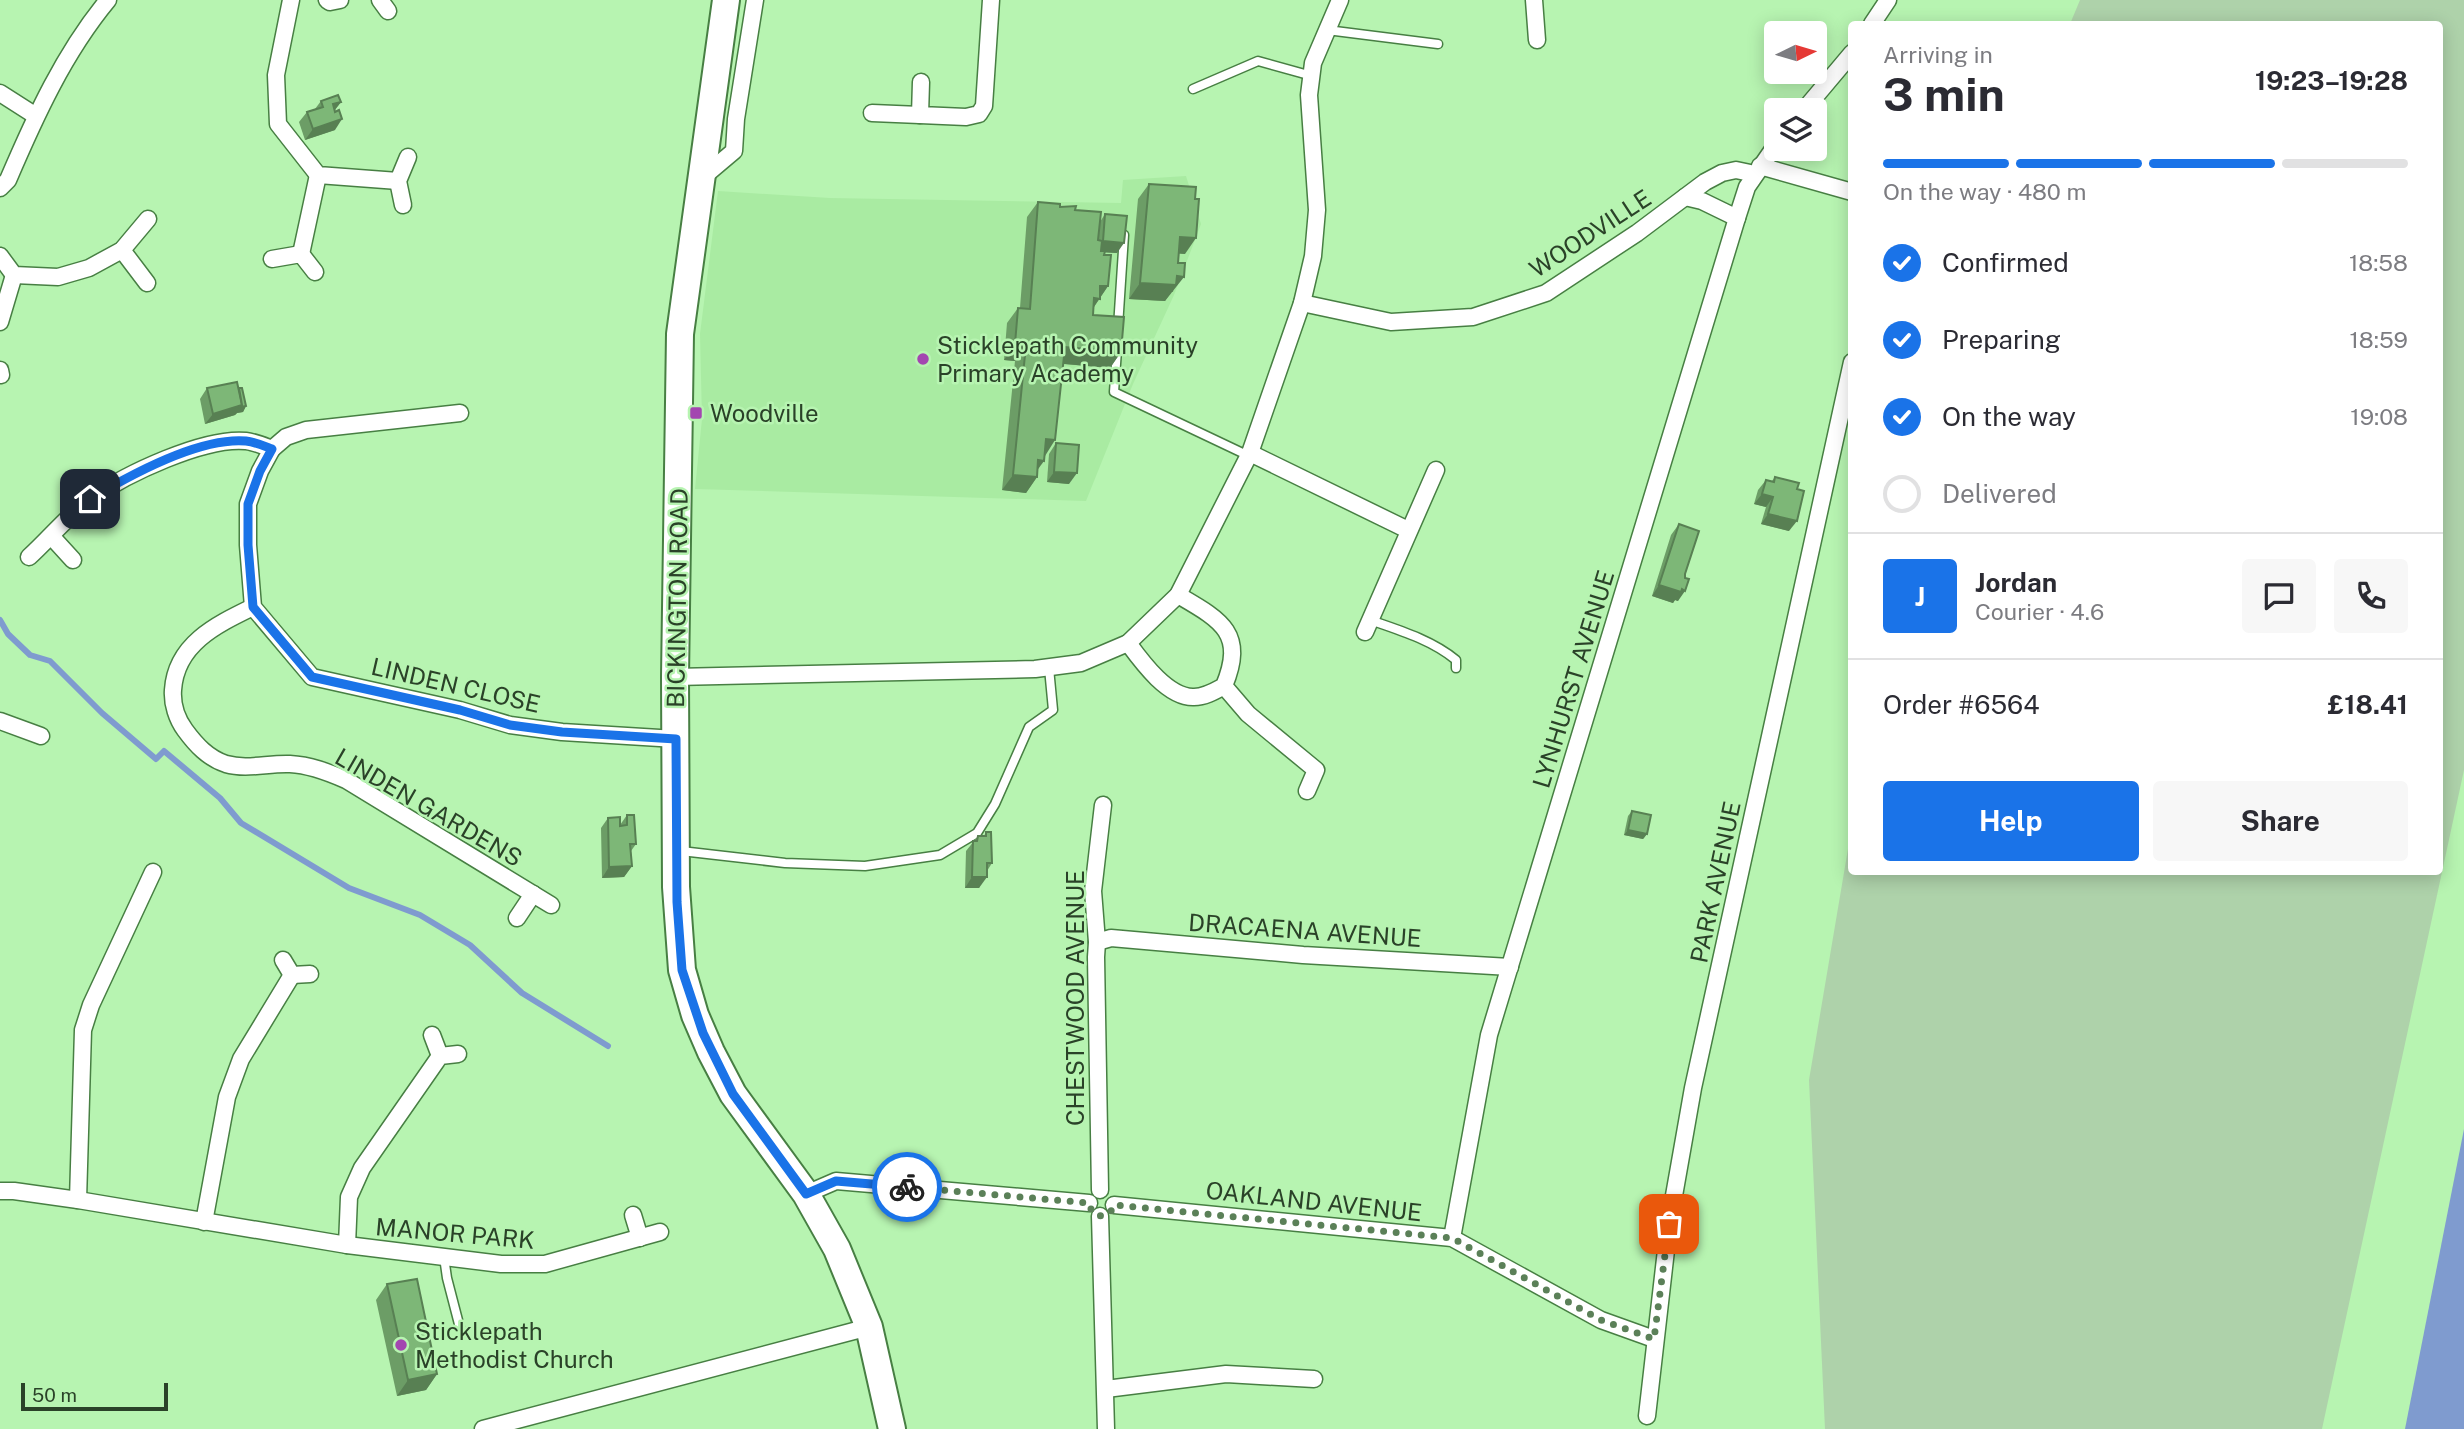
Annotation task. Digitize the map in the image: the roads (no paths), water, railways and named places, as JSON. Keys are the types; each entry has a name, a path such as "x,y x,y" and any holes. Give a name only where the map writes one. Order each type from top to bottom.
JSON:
{"main road":[{"name":"BICKINGTON ROAD","path":"726,0 680,334 675,677 679,947 682,970 695,1015 710,1052 733,1094 806,1194 837,1249 869,1327 892,1429"}],"street":[{"path":"0,188 8,180 36,116 85,28 108,0"},
{"path":"291,0 276,75 278,124 318,175 398,181"},
{"path":"327,0 340,0"},
{"path":"701,179 733,151 755,0"},
{"path":"872,113 966,117 979,114 984,106 991,0"},
{"path":"675,677 1049,667 1081,663 1129,643 1178,595 1250,455 1302,303 1313,256 1317,210 1309,95 1313,63 1338,5 1321,0"},
{"path":"1534,0 1536,40"},
{"path":"1874,21 1888,0"},
{"path":"1814,98 1848,58"},
{"path":"920,115 921,82"},
{"path":"0,93 36,116"},
{"path":"403,205 398,181 408,158"},
{"name":"LYNHURST AVENUE","path":"1452,1238 1489,1035 1737,218 1747,187 1764,161"},
{"path":"1758,170 1848,191"},
{"name":"WOODVILLE","path":"1302,303 1391,321 1473,317 1546,293 1722,173 1758,170"},
{"path":"301,254 318,175"},
{"name":"WOODVILLE","path":"1685,197 1702,201 1737,218"},
{"path":"14,275 58,277 89,268 122,250 148,219"},
{"path":"122,250 147,283"},
{"path":"272,259 301,254"},
{"path":"301,254 315,272"},
{"path":"0,256 14,275"},
{"path":"0,322 14,275"},
{"name":"PARK AVENUE","path":"1646,1422 1669,1224 1693,1088 1848,380"},
{"path":"253,607 248,504 260,471 272,449 286,436 306,430 460,413"},
{"path":"29,557 90,499 173,457 219,442 248,441 272,449"},
{"path":"1250,455 1408,530"},
{"path":"1368,626 1408,530 1437,470"},
{"path":"52,537 73,560"},
{"path":"1129,643 1143,662 1174,693 1192,698 1207,695 1224,686 1232,667 1234,649 1226,630 1205,611 1178,595"},
{"name":"LINDEN CLOSE","path":"253,607 312,677 460,710 510,725 562,732 676,739"},
{"name":"LINDEN GARDENS","path":"253,607 222,622 197,639 182,655 174,677 172,702 182,726 196,744 209,756 226,764 251,768 290,764 321,769 551,905"},
{"path":"1224,686 1248,714 1316,771 1307,790"},
{"path":"0,721 41,736"},
{"name":"CHESTWOOD AVENUE","path":"1100,1190 1097,942 1093,891 1103,805"},
{"path":"78,1200 83,1030 91,1005 153,872"},
{"name":"LINDEN GARDENS","path":"517,918 533,894"},
{"name":"DRACAENA AVENUE","path":"1097,942 1111,938 1303,956 1510,967"},
{"path":"283,960 292,975"},
{"path":"292,975 310,974"},
{"path":"204,1222 227,1097 242,1059 292,975"},
{"path":"432,1035 440,1056 458,1054"},
{"name":"MANOR PARK","path":"346,1245 349,1197 362,1168 440,1056"},
{"path":"806,1194 836,1181 1089,1203"},
{"path":"1100,1190 1109,1192 1114,1205 1110,1213 1100,1216 1092,1212 1089,1203 1092,1195 1100,1190"},
{"name":"MANOR PARK","path":"0,1191 78,1200 346,1245 501,1264 545,1264 660,1232"},
{"name":"OAKLAND AVENUE","path":"1114,1205 1452,1238 1601,1320 1654,1339"},
{"path":"633,1215 640,1238"},
{"path":"1100,1216 1107,1429"},
{"path":"483,1429 869,1327"},
{"path":"1106,1389 1226,1374 1314,1379"}],"lane":[{"path":"1327,30 1438,44"},
{"path":"1193,89 1258,61 1312,76"},
{"path":"1124,232 1114,392 1250,455"},
{"path":"1368,626 1406,632 1446,652 1456,660 1456,668"},
{"path":"677,850 785,863 865,866 940,855 977,833 995,804 1029,727 1053,710 1049,667"},
{"path":"444,1257 460,1328"}],"water":[{"path":"2464,1129 2464,1429 2405,1429"}],"waterway":[{"path":"0,620 8,634 30,655 50,661 102,713 156,759 164,751 220,798 241,823 349,888 420,915 470,945 522,993 608,1046"}],"place":[{"name":"Sticklepath Community Primary Academy","path":"923,359"},
{"name":"Woodville","path":"696,413"},
{"name":"Sticklepath Methodist Church","path":"401,1345"}]}
